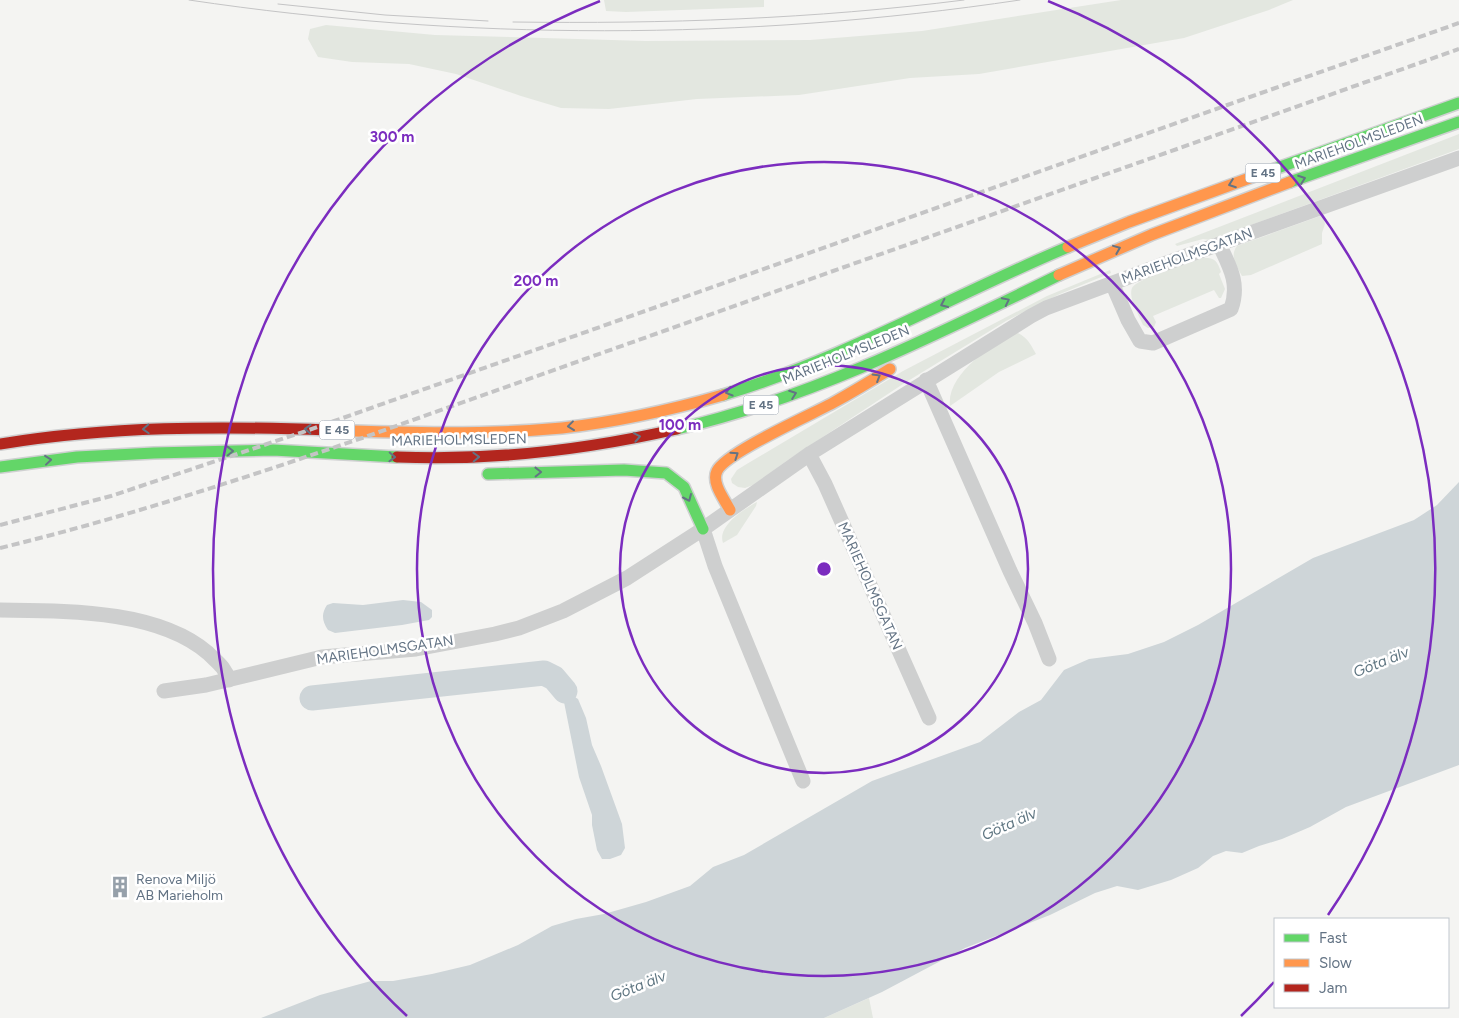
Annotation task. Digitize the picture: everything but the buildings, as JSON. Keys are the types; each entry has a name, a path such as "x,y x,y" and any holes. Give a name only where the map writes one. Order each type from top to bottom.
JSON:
{"highway":[{"name":"MARIEHOLMSLEDEN","path":"0,444 95,431 194,427 471,433 534,431 630,417 672,408 750,386 797,370 1025,266 1107,231 1459,103"},
{"name":"MARIEHOLMSLEDEN","path":"0,467 36,461 110,454 278,450 427,458 498,456 557,451 640,437 708,421 826,382 976,316 1072,269 1165,230 1459,122"},
{"path":"730,510 716,481 716,473 722,464 740,451 838,400 976,316"},
{"path":"278,450 345,465"},
{"path":"473,474 624,470 666,473 684,487 702,529"}],"street":[{"name":"MARIEHOLMSGATAN","path":"164,691 206,685 322,657 416,649 519,628 563,611 627,578 730,510 809,454 926,380 1046,308 1459,158"},
{"path":"1112,283 1128,320 1140,341 1153,343 1231,309 1235,296 1232,272 1219,244"},
{"path":"926,380 1010,571 1035,623 1049,659"},
{"name":"MARIEHOLMSGATAN","path":"809,454 825,484 929,718"},
{"path":"702,529 715,566 803,781"},
{"path":"0,610 72,611 145,622 189,640 224,668 228,680"}],"shaded area":[{"path":"604,0 764,0 764,7 626,12 606,11"},
{"path":"1121,0 1293,0 1269,10 1184,38 979,74 910,78 799,95 697,99 609,109 561,108 456,74 409,64 352,62 318,57 308,39 310,29 326,25 435,35 645,41 810,40 922,31"},
{"path":"1459,134 1459,149 1210,240 1203,239 1177,246 1175,244"},
{"path":"1323,215 1325,224 1322,233 1322,244 1251,275 1242,276 1234,258 1237,246"},
{"path":"1200,258 1212,259 1218,265 1221,272 1219,274 1225,289 1221,298 1219,298 1214,290 1153,316 1156,322 1154,327 1148,328 1143,325 1131,297 1132,288 1142,280"},
{"path":"1110,270 1111,273 1060,294 1006,321 903,384 753,485 745,488 738,487 732,483 731,479 737,470 903,371 1047,296"},
{"path":"1018,333 1027,339 1036,354 999,372 950,406 951,394 955,383 973,361 996,344"},
{"path":"757,502 737,535 723,543 722,537 728,524 745,509"},
{"path":"869,998 873,1018 824,1018"}],"water":[{"name":"Göta älv","path":"1459,482 1459,765 1346,807 1310,827 1282,839 1242,853 1226,851 1213,856 1198,868 1171,880 1138,890 1117,886 1095,893 1050,915 965,948 882,992 824,1018 261,1018 320,995 371,981 393,981 470,965 518,945 552,926 646,902 690,886 713,867 744,855 872,781 980,742 1019,712 1041,700 1064,670 1089,659 1128,654 1164,642 1198,625 1313,558 1414,520 1437,505"},
{"path":"403,600 421,602 432,610 432,617 429,620 402,625 335,633 328,630 323,621 325,608 333,603 363,605"},
{"path":"565,691 578,699 586,718 592,745 622,824 625,848 621,855 610,859 602,859 597,850 592,815 579,777 564,702 563,694"}],"waterway":[{"path":"312,698 544,673 554,678 565,691"}],"tram line":[{"path":"189,0 292,13 396,23 500,29 604,31 709,29 813,23 917,13 1020,0"},
{"path":"513,22 739,19 851,12 964,0"},
{"path":"278,4 385,15 488,21"}],"railway":[{"path":"0,525 111,496 306,431 1459,23"},
{"path":"0,548 138,511 365,437 1459,49"}],"traffic: fast":[{"path":"1258,175 1459,103"},
{"path":"1290,182 1459,122"},
{"path":"723,395 768,380 855,345 1068,247"},
{"path":"677,429 727,416 776,400 872,363 1059,275"},
{"path":"0,467 77,457 273,450 397,457"},
{"path":"488,474 624,470 666,473 684,487 703,529"}],"traffic: slow":[{"path":"1068,247 1129,222 1258,175"},
{"path":"1059,275 1151,235 1290,182"},
{"path":"730,510 719,491 716,481 717,471 723,463 735,454 831,404 890,369"},
{"path":"329,430 417,433 562,428 643,415 723,395"}],"traffic: jam":[{"path":"0,444 82,434 164,429 329,430"},
{"path":"397,457 467,457 538,452 608,443 677,429"}],"place":[{"name":"Renova Miljö AB Marieholm","path":"120,887"}]}
